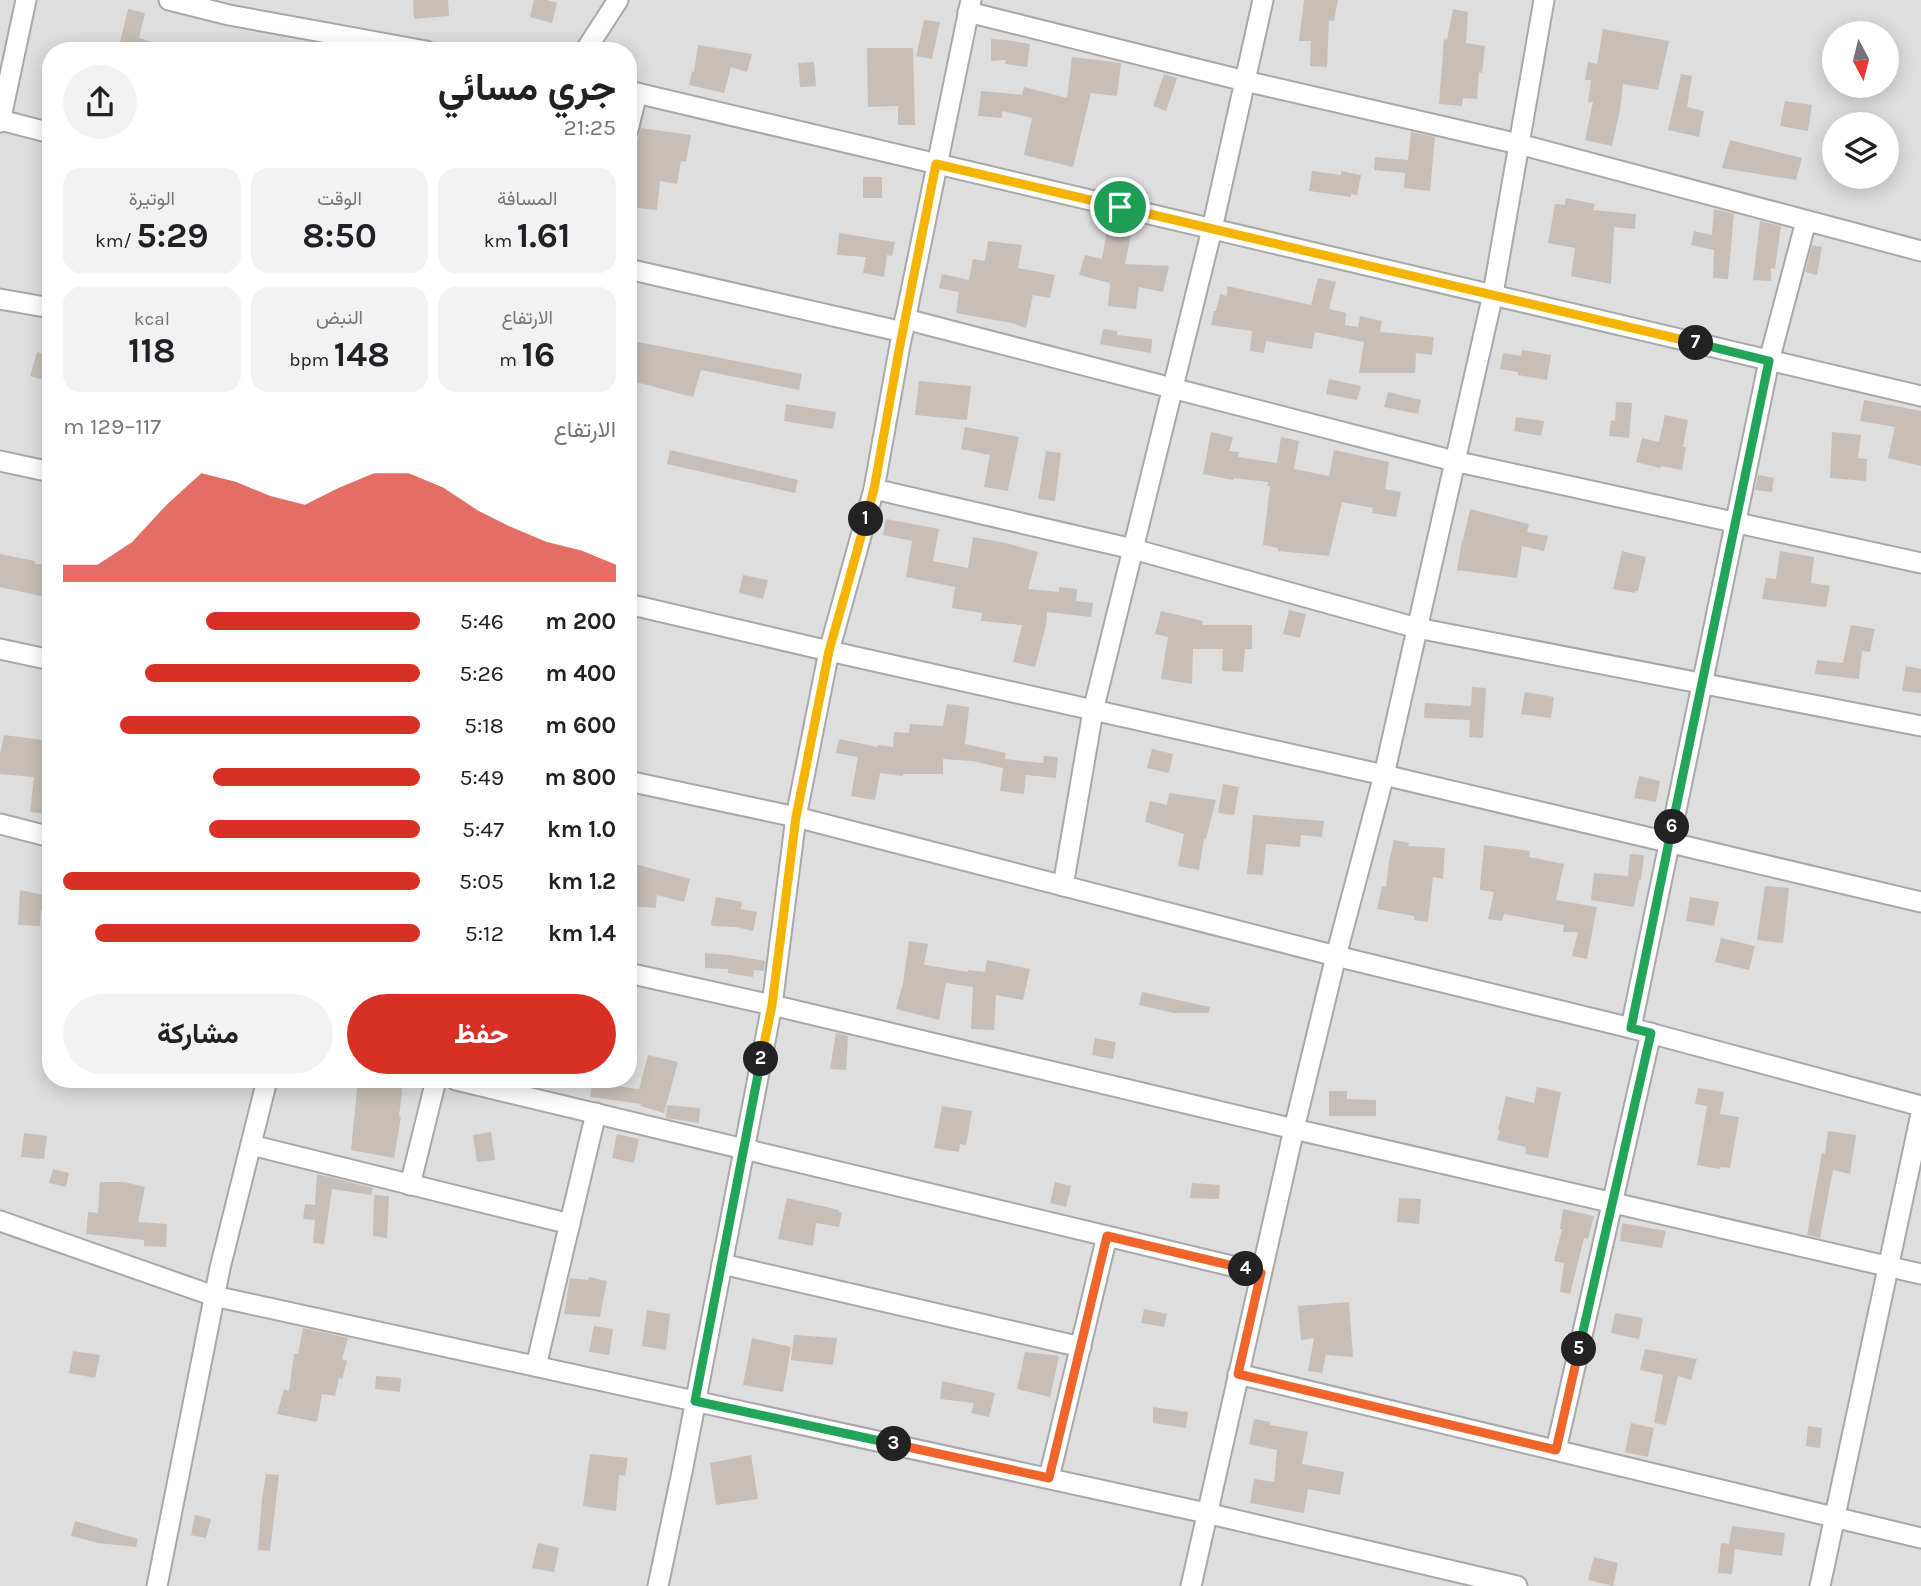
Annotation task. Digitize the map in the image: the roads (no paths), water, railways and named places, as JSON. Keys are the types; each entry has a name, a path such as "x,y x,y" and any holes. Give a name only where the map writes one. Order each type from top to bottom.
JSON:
{"street":[{"path":"26,0 0,121 42,131"},
{"path":"169,0 234,8 353,42"},
{"path":"591,42 618,0"},
{"path":"1063,886 1093,710 1212,229 1263,0"},
{"path":"1191,1586 1294,1129 1384,775 1493,294 1541,1"},
{"path":"658,1586 772,1005 796,817 829,651 874,489 936,164 970,6 1245,81 1519,145 1921,251"},
{"path":"637,93 1921,396"},
{"path":"1631,1028 1769,361 1806,221"},
{"path":"637,271 904,325 1173,387 1454,461 1921,562"},
{"path":"0,299 42,306"},
{"path":"0,460 42,470"},
{"path":"874,489 1133,549 1417,628 1921,726"},
{"path":"637,606 1384,775 1921,902"},
{"path":"0,649 42,658"},
{"path":"637,783 796,817 1336,956 1651,1033 1921,1106"},
{"path":"0,824 42,834"},
{"path":"637,975 1921,1274"},
{"path":"1556,1450 1651,1033"},
{"path":"157,1586 214,1296 265,1088"},
{"path":"410,1185 434,1088"},
{"path":"490,1088 1261,1273"},
{"path":"536,1367 596,1113"},
{"path":"1820,1586 1921,1114"},
{"path":"251,1145 570,1224"},
{"path":"0,1222 214,1296 1049,1478 1517,1586"},
{"path":"1049,1478 1107,1236"},
{"path":"722,1264 1081,1347"},
{"path":"1238,1374 1921,1538"}]}
